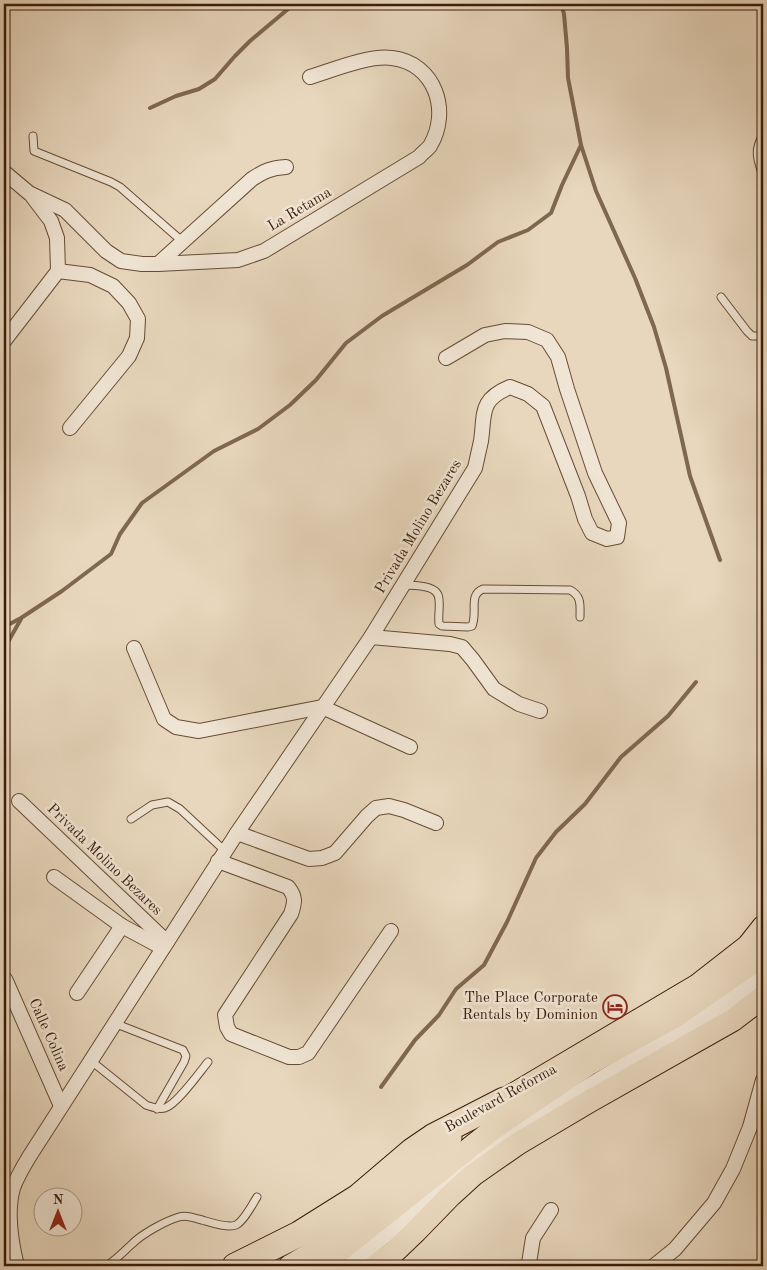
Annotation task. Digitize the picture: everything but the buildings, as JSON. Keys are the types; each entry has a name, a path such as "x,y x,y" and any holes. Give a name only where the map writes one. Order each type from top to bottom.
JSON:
{"highway":[{"name":"Boulevard Reforma","path":"235,1266 300,1234 358,1197 412,1151 434,1136 504,1100 698,985 748,946 763,927"},
{"path":"375,1266 416,1232 473,1175 494,1160 590,1101 733,1020 763,997"}],"main road":[{"path":"321,1266 492,1130 588,1065 675,1017 750,965 763,949"},
{"path":"344,1266 414,1210 448,1177 472,1160 712,1014 763,977"},
{"path":"289,1266 314,1251 430,1154 504,1100"}],"street":[{"name":"La Retama","path":"4,172 29,192 64,210 106,251 121,261 158,264 238,260 264,251 419,157 429,148 436,134 440,114 437,92 425,73 410,63 391,58 369,59 310,77"},
{"path":"158,264 252,179 264,171 286,167"},
{"path":"4,341 58,271 57,238 51,220 29,192"},
{"path":"58,271 90,275 113,286 129,303 138,320 137,338 129,356 70,428"},
{"name":"Privada Molino Bezares","path":"17,1266 12,1246 10,1213 13,1190 29,1156 221,856 371,636 475,468 481,440 484,408 497,393 510,388 528,394 543,406 592,533 607,539 616,536 619,524 595,473 558,357 547,340 528,332 505,331 485,336 446,358"},
{"path":"371,636 450,644 462,647 494,689 520,704 540,711"},
{"path":"134,648 164,719 176,727 199,731 322,708 410,747"},
{"name":"Privada Molino Bezares","path":"19,801 165,945"},
{"path":"237,833 309,860 335,853 376,808 389,806 436,823"},
{"path":"221,856 288,888 294,895 294,906 291,914 225,1016 227,1027 231,1034 289,1056 300,1056 308,1053 391,931"},
{"path":"54,877 122,926 165,945"},
{"path":"77,992 122,926"},
{"name":"Calle Colina","path":"4,978 61,1106"},
{"path":"654,1266 675,1249 714,1204 733,1169 750,1127 763,1080"},
{"path":"530,1266 533,1238 551,1210"}],"lane":[{"path":"763,135 756,152 763,178"},
{"path":"33,136 34,151 111,182 183,242"},
{"path":"721,297 752,336 763,336"},
{"path":"403,585 431,588 438,593 440,599 439,624 442,626 472,626 475,620 474,597 477,592 483,589 570,590 577,594 579,599 580,617"},
{"path":"131,819 152,805 168,802 180,809 221,856"},
{"path":"114,1023 183,1050 186,1056 184,1062 157,1108"},
{"path":"90,1060 146,1105 157,1108 166,1108 177,1099 208,1062"},
{"path":"106,1266 114,1262 132,1243 148,1231 179,1217 193,1217 222,1225 235,1225 241,1220 257,1197"}],"waterway":[{"path":"150,108 176,96 199,89 215,79 250,41 294,4"},
{"path":"561,4 564,14 568,78 581,145 596,191 635,278 654,327 666,368 690,476 720,560"},
{"path":"4,627 62,591 111,554 120,534 142,503 214,451 258,429 290,405 316,380 346,343 382,316 467,265 498,242 528,230 551,213 581,145"},
{"path":"4,649 21,619"},
{"path":"381,1087 415,1040 439,1015 456,989 484,965 507,922 536,858 556,832 585,804 621,757 668,716 696,682"}],"place":[{"name":"The Place Corporate Rentals by Dominion","path":"615,1007"}]}
